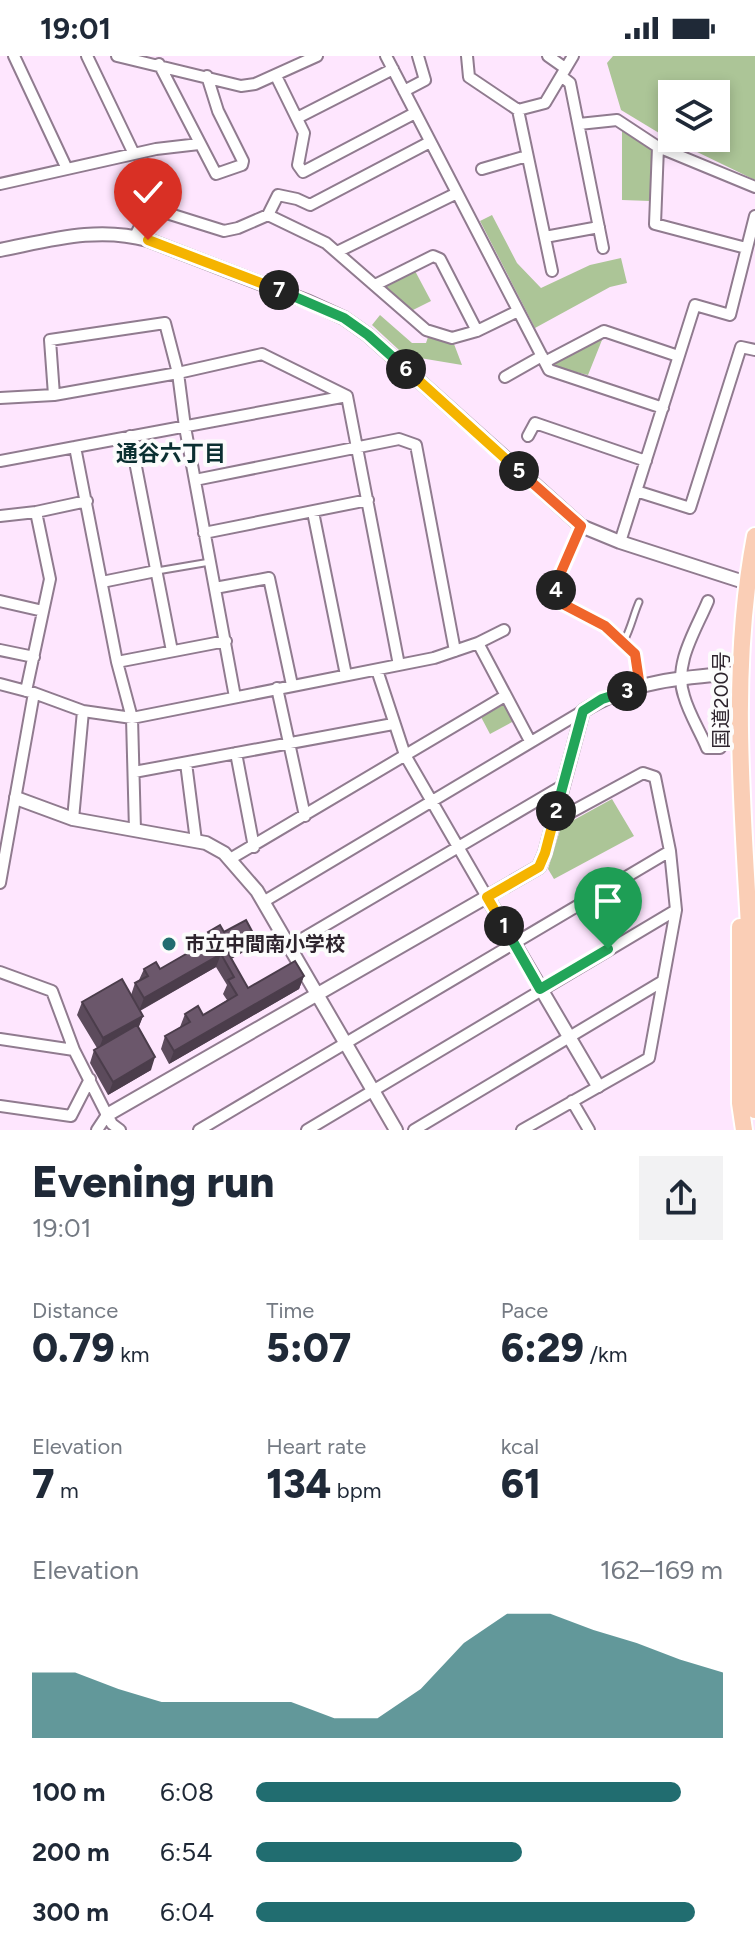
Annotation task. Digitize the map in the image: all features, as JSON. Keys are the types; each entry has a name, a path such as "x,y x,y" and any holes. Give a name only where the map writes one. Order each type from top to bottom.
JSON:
{"highway":[{"name":"国道200号","path":"755,536 747,583 739,673 743,866 751,963 755,1110"},
{"name":"国道200号","path":"743,866 738,968 740,1103 744,1130"}],"street":[{"path":"14,56 67,169"},
{"path":"87,56 134,154"},
{"path":"117,56 241,86 276,76 317,56"},
{"path":"386,56 549,370 663,408"},
{"path":"404,91 425,80 418,56"},
{"path":"467,56 469,77 518,110 552,271"},
{"path":"548,56 570,83 603,248"},
{"path":"518,110 545,103 573,56"},
{"path":"159,64 216,174 242,165 243,161 218,111 207,76"},
{"path":"297,118 393,69"},
{"path":"276,76 304,133 298,165 303,172 415,113"},
{"path":"579,124 617,120 658,147 655,224 746,248"},
{"path":"135,236 146,215 157,210 224,231 238,228 268,215 278,195 310,205 430,142"},
{"path":"0,184 134,154 199,144"},
{"path":"670,152 755,187"},
{"path":"482,169 527,156"},
{"path":"337,252 457,193"},
{"path":"268,215 326,243 426,330 452,338 477,331 518,311"},
{"path":"620,542 695,305 730,315 755,216"},
{"path":"545,237 599,227"},
{"path":"0,250 99,232 135,236 309,302 344,318 368,335 581,526 620,542 747,583"},
{"path":"375,285 433,256 440,259 477,331"},
{"path":"54,395 50,340 165,323 178,373 185,427 235,697"},
{"path":"505,377 604,331 678,356"},
{"path":"636,491 690,508 741,347 755,350"},
{"path":"0,398 54,395 262,354 347,396"},
{"path":"0,461 347,396"},
{"path":"347,396 399,665"},
{"path":"528,436 535,423 646,461"},
{"path":"130,436 172,651"},
{"path":"195,480 399,439 416,445 455,651"},
{"path":"75,447 117,662 132,718 135,830"},
{"path":"204,533 368,500"},
{"path":"0,516 87,501"},
{"path":"0,883 3,847 16,798 34,657 50,579 36,512"},
{"path":"313,512 346,675"},
{"path":"581,526 555,586 558,595 561,603 605,626 635,654 640,687"},
{"path":"102,582 156,571"},
{"path":"215,588 269,578 292,685"},
{"path":"0,601 43,611"},
{"path":"708,601 682,661 680,677 683,696 707,748 720,748"},
{"path":"0,684 83,711 132,718 399,665 455,651 504,630"},
{"path":"117,662 226,641"},
{"path":"478,643 530,741"},
{"path":"0,650 34,657"},
{"path":"377,670 405,755 598,1086"},
{"path":"263,902 602,699 680,677 739,673"},
{"path":"277,688 305,816"},
{"path":"230,859 505,696"},
{"path":"73,819 83,711"},
{"path":"97,1130 107,1115 539,867 583,711"},
{"path":"134,772 393,724"},
{"path":"236,753 254,847"},
{"path":"186,763 196,841"},
{"path":"522,1130 649,1058 676,910 670,851 655,777 643,773 553,822"},
{"path":"290,946 562,786"},
{"path":"16,798 73,819 206,843 230,859 263,902 290,946 396,1130"},
{"path":"199,1130 670,851"},
{"path":"307,1130 676,910"},
{"path":"0,972 52,991 74,1050 112,1124 120,1130"},
{"path":"414,1130 663,981"},
{"path":"0,1039 74,1050"},
{"path":"0,1106 71,1116 90,1079"},
{"path":"572,1101 589,1130"}],"lane":[{"path":"156,571 211,561"},
{"path":"623,643 639,602"}],"green space":[{"path":"613,56 755,56 755,180 697,152 730,152 730,80 658,80 658,132 621,110 607,63"},
{"path":"622,130 652,149 650,201 622,200"},
{"path":"492,215 517,263 541,288 590,265 621,258 627,283 610,287 535,328 480,221"},
{"path":"414,269 431,301 411,311 383,286"},
{"path":"380,315 412,343 426,343 428,337 454,344 462,365 420,358 412,362 372,325"},
{"path":"604,335 588,375 555,367 552,362"},
{"path":"505,704 514,721 490,734 481,717"},
{"path":"612,799 634,836 554,879 548,869 561,827"}],"building":[{"path":"246,920 254,935 227,951 248,988 295,961 304,976 174,1051 165,1036 190,1022 185,1014 198,1006 203,1015 237,995 228,980 234,977 221,954 144,998 135,983 148,976 144,969 156,962 160,969 212,939 208,932 220,925 224,932"},
{"path":"122,979 143,1016 103,1038 82,1002"},
{"path":"137,1025 155,1057 113,1082 94,1050"}],"place":[{"name":"市立中間南小学校","path":"169,944"}],"district":[{"name":"通谷六丁目","path":"171,453"}],"route":[{"path":"148,240 344,318 368,335 581,526 555,586 561,603 605,626 635,654 640,687 602,699 583,711 539,867 487,897 540,989 608,949"}]}
